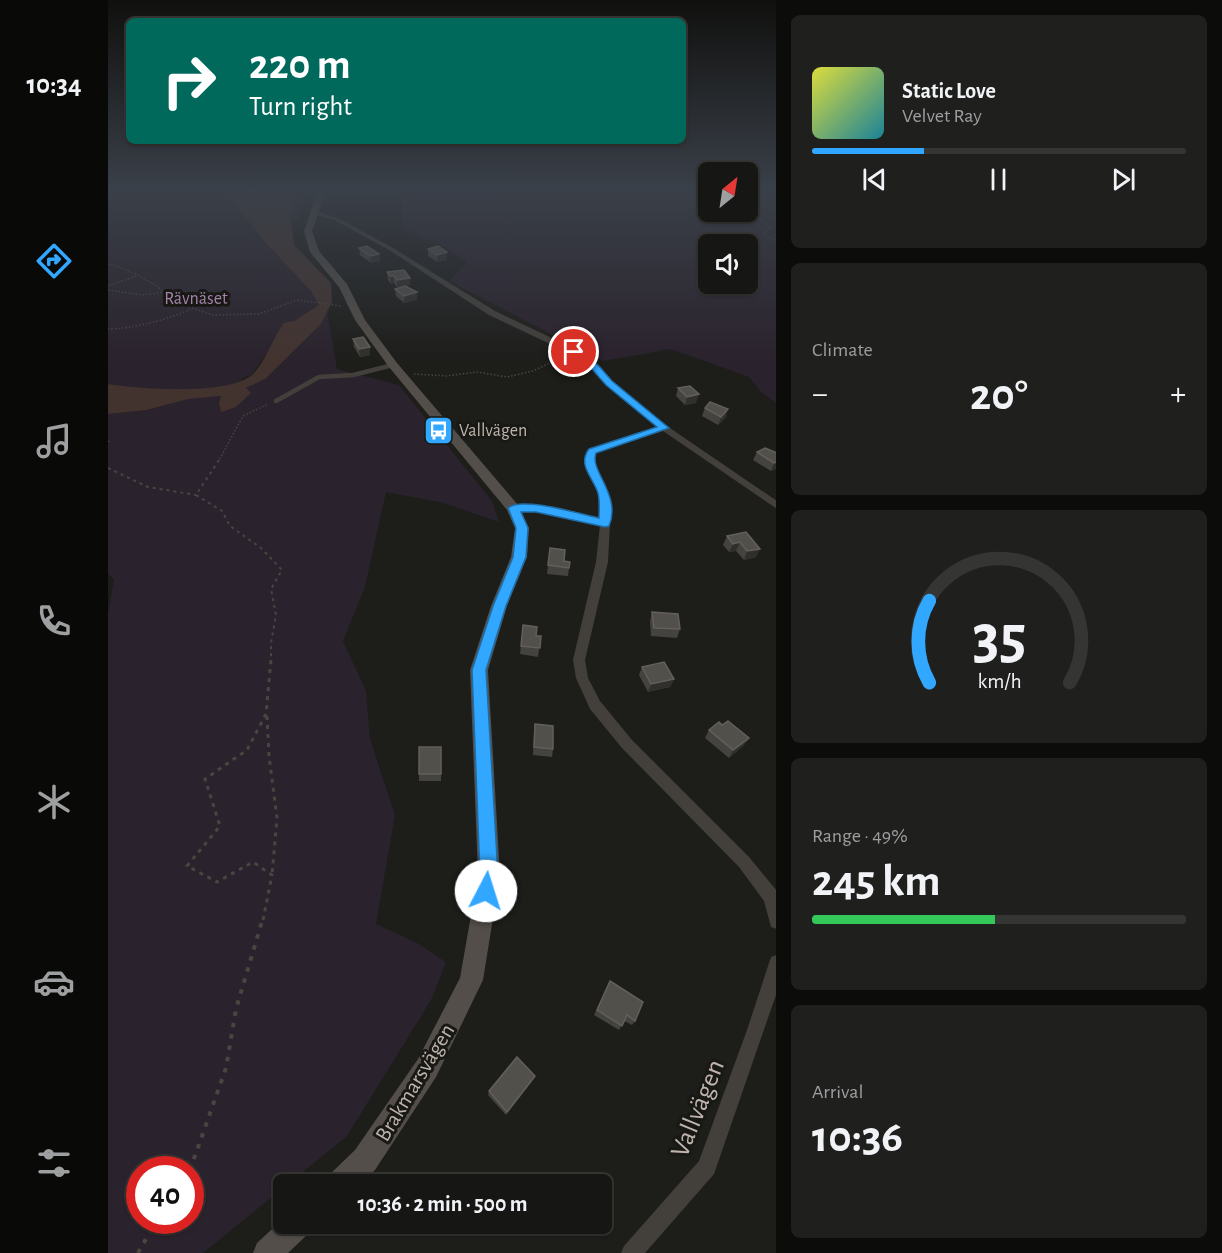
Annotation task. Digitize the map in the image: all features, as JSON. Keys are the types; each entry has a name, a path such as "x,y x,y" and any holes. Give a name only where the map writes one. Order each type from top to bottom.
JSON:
{"street":[{"name":"Brakmarsvägen","path":"313,246 315,252 345,286 360,321 397,370 513,508 522,528 519,557 499,606 479,670 489,875 471,980 428,1068 365,1160 350,1174"},
{"path":"386,246 492,313 574,352 595,367 609,383 664,428 776,505"},
{"path":"664,428 593,451 589,456 589,466 600,483 605,497 605,524 602,562 579,660 582,678 595,705 627,744 744,862 771,897 776,917"},
{"path":"513,508 536,508 605,524"},
{"name":"Vallvägen","path":"631,1253 707,1167 756,1030 776,966"},
{"path":"267,1253 287,1234"}],"lane":[{"path":"276,400 319,376 397,370"}],"path":[{"path":"108,264 120,266 136,276 159,285 167,295 185,298 192,308 213,315 259,314 297,300 334,305"},
{"path":"108,286 136,276"},
{"path":"108,290 144,296 165,292"},
{"path":"108,329 126,330 139,323 178,317 192,308"},
{"path":"397,370 446,376 477,372 507,377 533,371 574,352"},
{"path":"196,495 220,459 243,416 276,400"},
{"path":"108,468 147,487 196,495 222,511 230,526 261,548 282,570 272,589 276,615 271,643 271,679 266,714 277,818 272,874 259,937 236,1009 226,1068 195,1156"},
{"path":"266,714 248,750 205,779 220,826 187,866 217,882 253,862 272,874"},
{"path":"138,1253 149,1234"}],"green space":[{"name":"Rävnäset","path":"108,246 287,246 320,285 319,305 279,330 271,348 251,375 241,379 245,388 321,324 327,311 337,369 399,385 492,501 499,522 444,503 386,492 365,587 343,641 366,691 370,739 395,815 376,924 417,943 446,962 431,1000 347,1136 300,1174 273,1174 273,1196 203,1253 108,1253 108,614 114,579 108,574 108,414 147,410 171,404 108,398"},
{"path":"443,246 698,246 698,294 758,294 758,246 776,246 776,403 762,393 749,377 671,349 603,361 449,281 467,262"}],"shaded area":[{"path":"269,246 295,246 331,283 332,302 321,324 265,379 246,388 251,393 236,407 221,412 219,403 221,396 188,399 147,410 108,414 108,384 161,389 205,388 225,386 253,374 284,323 294,321 319,305 311,291"}],"building":[{"path":"368,246 379,254 370,256 359,248"},
{"path":"439,246 447,252 437,255 428,249"},
{"path":"404,270 410,278 397,280 387,272"},
{"path":"405,286 417,292 404,296 395,289"},
{"path":"363,337 370,347 359,349 353,339"},
{"path":"690,386 699,394 687,397 678,388"},
{"path":"710,402 728,409 721,417 705,408"},
{"path":"765,448 776,453 776,462 774,463 757,452"},
{"path":"746,532 760,549 747,551 740,542 733,544 727,536"},
{"path":"550,548 565,550 564,561 570,562 569,568 548,565"},
{"path":"652,612 678,614 680,629 654,628"},
{"path":"523,625 537,627 536,636 541,636 540,648 521,646"},
{"path":"664,662 674,679 651,684 642,667"},
{"path":"728,721 749,738 733,750 709,730 719,722 722,725"},
{"path":"535,724 553,726 553,749 534,747"},
{"path":"419,747 441,747 441,774 419,774"},
{"path":"610,981 643,1002 635,1021 627,1015 622,1026 597,1010"},
{"path":"517,1057 535,1076 507,1112 489,1091"}],"place":[{"name":"Vallvägen","path":"438,430"}],"route":[{"path":"486,891 489,875 479,670 499,606 519,557 522,528 513,508 536,508 605,524 605,497 600,483 589,466 589,456 593,451 664,428 609,383 595,367 574,352"}]}
